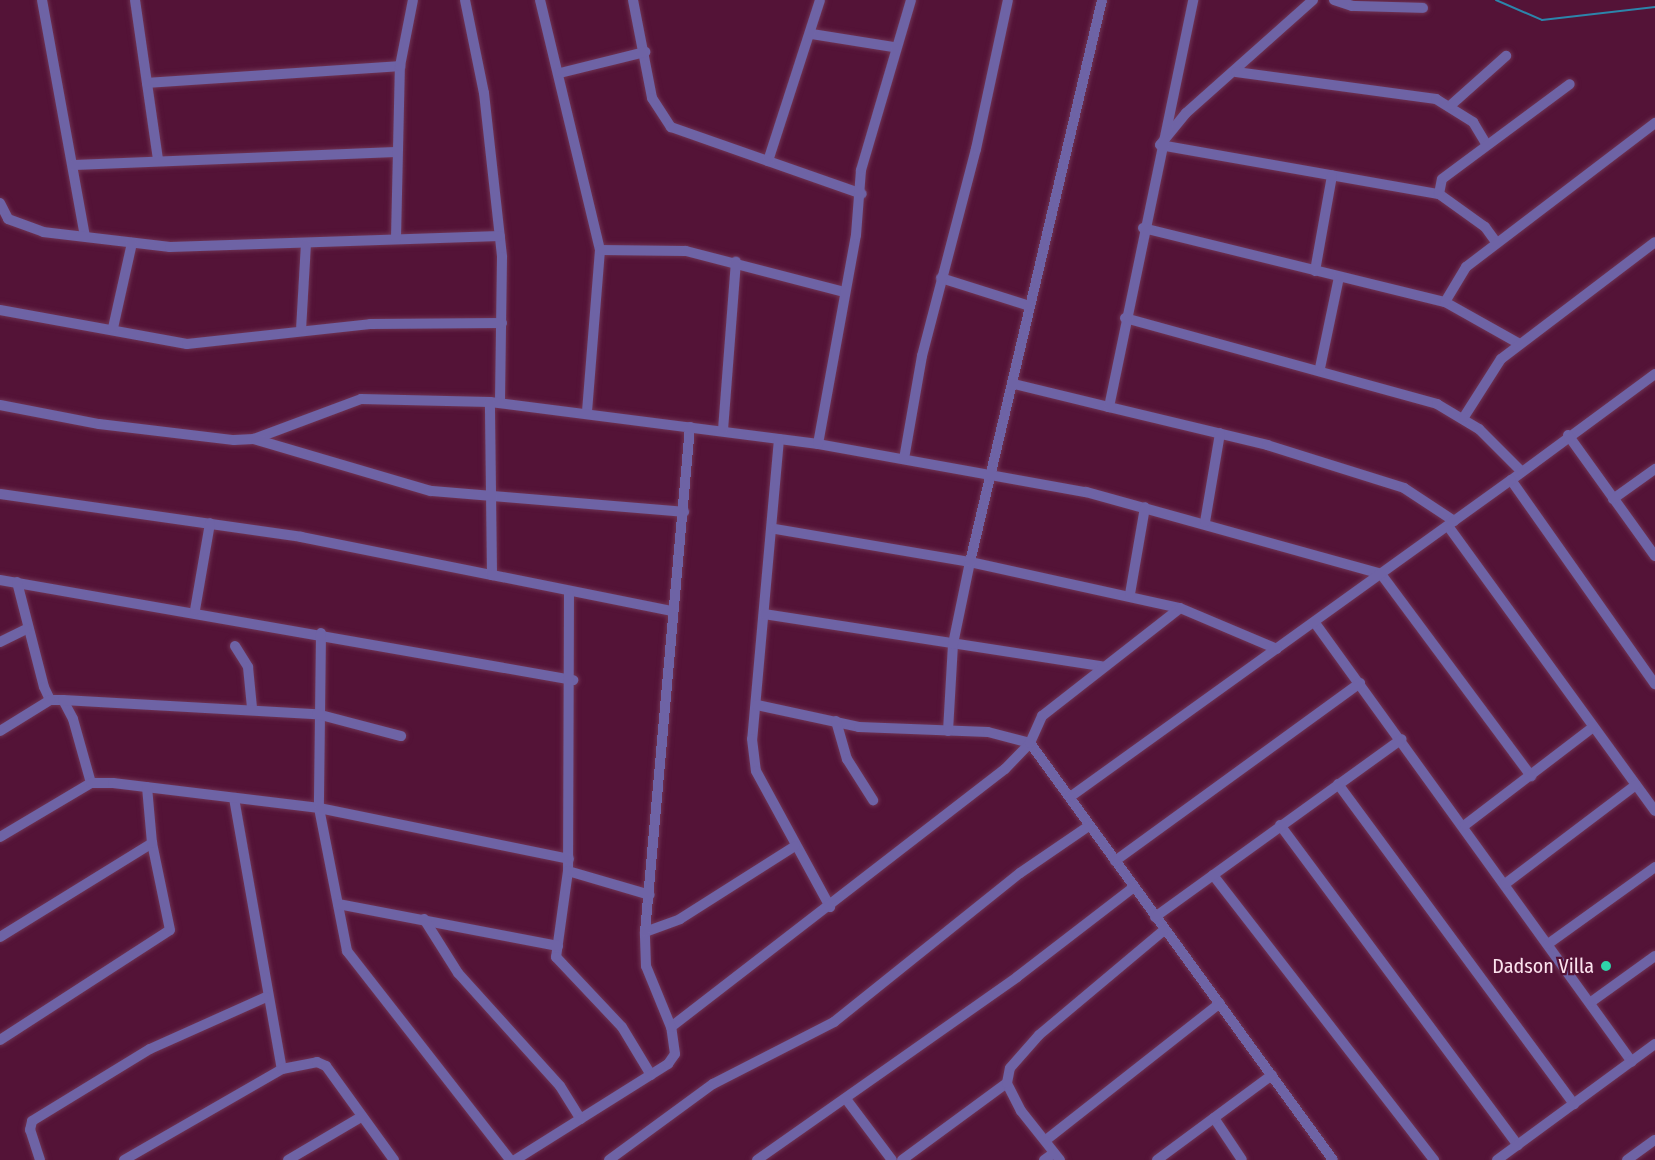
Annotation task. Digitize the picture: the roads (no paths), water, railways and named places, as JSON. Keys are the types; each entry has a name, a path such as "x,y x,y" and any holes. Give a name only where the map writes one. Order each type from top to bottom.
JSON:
{"street":[{"path":"42,0 85,236"},
{"path":"135,0 158,160"},
{"path":"396,238 400,66 413,0"},
{"path":"465,0 484,93 500,236 502,323 495,403 492,575"},
{"path":"540,0 560,73 600,250 587,412"},
{"path":"633,0 645,52 652,98 671,127 862,194"},
{"path":"768,161 812,34 820,0"},
{"path":"818,444 862,194 861,170 893,47 911,0"},
{"path":"903,459 941,279 976,149 1008,0"},
{"path":"948,731 953,644 970,562 1014,384 1030,306 1102,0"},
{"path":"1109,407 1160,145 1193,0"},
{"path":"1160,145 1186,113 1236,72 1313,0"},
{"path":"1334,0 1352,6 1423,8"},
{"path":"812,34 893,47"},
{"path":"560,73 645,52"},
{"path":"1450,105 1506,56"},
{"path":"147,83 400,66"},
{"path":"1236,72 1450,105 1473,122 1485,142"},
{"path":"1438,194 1442,179 1485,142 1570,84"},
{"path":"1445,302 1466,267 1496,242 1574,189 1655,123"},
{"path":"1160,145 1438,194 1485,227 1496,242"},
{"path":"73,165 398,152"},
{"path":"1315,271 1332,176"},
{"path":"0,202 8,219 19,226 132,243 306,243 500,236"},
{"path":"1143,228 1339,278 1445,302 1518,343"},
{"path":"1464,417 1501,359 1518,343 1655,242"},
{"path":"113,328 132,243"},
{"path":"301,330 306,243"},
{"path":"600,250 676,250 736,262 844,292"},
{"path":"723,430 736,262"},
{"path":"1320,368 1339,278"},
{"path":"941,279 1030,306"},
{"path":"0,310 113,328 187,344 301,330 502,323"},
{"path":"1125,318 1399,389 1464,417 1521,471"},
{"path":"1070,797 1315,623 1511,480 1568,435 1655,374"},
{"path":"1014,384 1220,434 1404,488 1451,523 1593,727 1655,811"},
{"path":"254,439 361,399 495,403 587,412 723,430 992,472 1205,522 1381,574 1531,776"},
{"path":"0,405 99,424 254,439 430,491 684,512"},
{"path":"515,1160 651,1075 675,1054 671,1027 652,992 645,932 690,427"},
{"path":"1205,522 1220,434"},
{"path":"1568,435 1655,556"},
{"path":"779,439 775,529 764,615 757,705 756,771 830,908"},
{"path":"1613,499 1655,469"},
{"path":"1511,480 1653,678"},
{"path":"0,494 210,523 672,611"},
{"path":"1130,594 1145,507"},
{"path":"195,610 210,523"},
{"path":"775,529 970,562 1130,594 1180,608 1277,649"},
{"path":"0,580 195,610 573,680"},
{"path":"17,582 27,629 50,700"},
{"path":"569,593 573,680 568,872 558,946 561,967 622,1027 651,1075"},
{"path":"671,1027 830,908 1005,769 1030,743 1042,716 1101,666 1180,608"},
{"path":"764,615 1101,666"},
{"path":"1315,623 1465,825 1632,1062"},
{"path":"0,642 27,629"},
{"path":"321,633 317,714 319,808 347,951 510,1160"},
{"path":"235,646 248,667 252,708"},
{"path":"1114,861 1360,683"},
{"path":"0,731 50,700 63,700 252,708 317,714 401,736"},
{"path":"63,700 91,783"},
{"path":"757,705 836,721 1007,734 1030,743 1163,931 1221,1003 1333,1160"},
{"path":"836,721 848,759 873,800"},
{"path":"1465,825 1593,727"},
{"path":"1155,917 1402,739"},
{"path":"0,837 91,783 147,787 319,808 568,859"},
{"path":"1338,784 1574,1104"},
{"path":"1505,884 1636,785"},
{"path":"0,1040 170,930 152,843 147,787"},
{"path":"234,798 266,997 282,1069"},
{"path":"1280,825 1518,1145"},
{"path":"609,1160 713,1084 834,1022 1020,873 1089,826"},
{"path":"0,937 152,843"},
{"path":"645,932 680,919 795,846"},
{"path":"1548,944 1655,867"},
{"path":"568,872 650,895"},
{"path":"1213,875 1434,1160"},
{"path":"757,1160 846,1099 1134,887"},
{"path":"338,904 558,946"},
{"path":"424,919 458,973 560,1086 581,1119"},
{"path":"903,1160 1007,1083 1023,1050 1163,931"},
{"path":"1591,1002 1655,956"},
{"path":"40,1160 30,1130 32,1121 150,1049 266,997"},
{"path":"1046,1140 1221,1003"},
{"path":"1497,1160 1655,1044"},
{"path":"124,1160 282,1069 317,1062 326,1066 394,1160"},
{"path":"1157,1160 1272,1075"},
{"path":"1007,1083 1021,1111 1057,1156 1044,1160"},
{"path":"846,1099 892,1160"},
{"path":"288,1160 361,1117"},
{"path":"1214,1118 1242,1160"},
{"path":"1627,1160 1655,1140"}],"waterway":[{"path":"1496,0 1542,20 1655,7"}],"place":[{"name":"Dadson Villa","path":"1606,966"}]}
